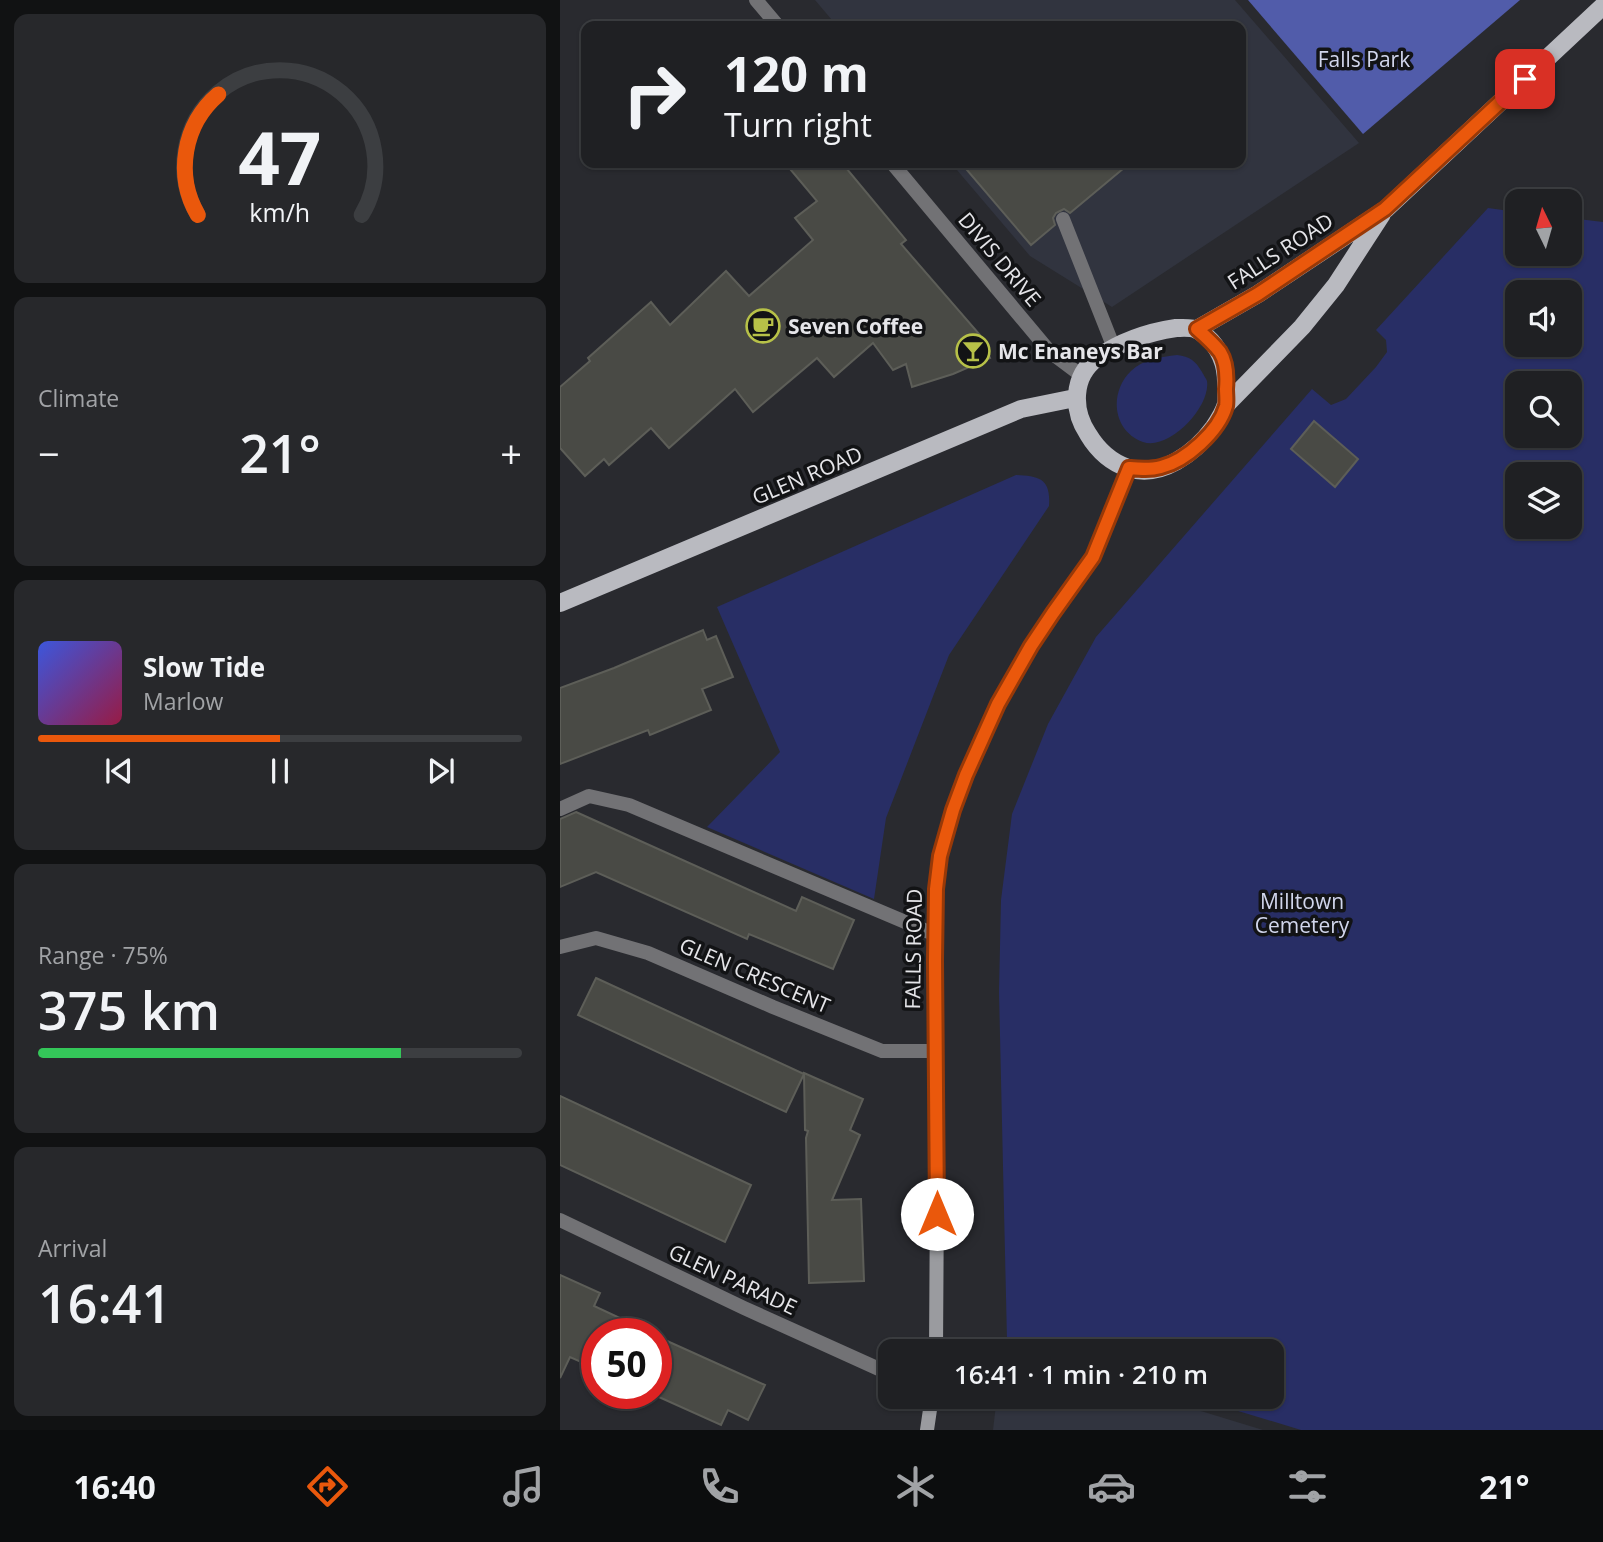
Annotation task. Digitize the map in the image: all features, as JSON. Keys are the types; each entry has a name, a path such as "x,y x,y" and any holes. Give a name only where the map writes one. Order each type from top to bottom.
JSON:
{"main road":[{"name":"FALLS ROAD","path":"1197,329 1258,294 1385,209 1603,6"},
{"name":"FALLS ROAD","path":"1226,405 1302,327 1336,285 1385,209"},
{"path":"1176,328 1197,329 1221,355 1227,374 1226,405 1209,434 1198,446 1178,460 1163,467 1146,470 1129,468 1110,459 1095,445 1082,425 1075,398 1082,376 1095,359 1152,332 1176,328"},
{"name":"GLEN ROAD","path":"561,600 1021,409 1075,398"},
{"name":"FALLS ROAD","path":"936,1339 936,889 940,856 966,775 998,704 1031,646 1093,557 1129,468"},
{"path":"927,1430 930,1409"}],"street":[{"path":"756,0 774,21"},
{"name":"DIVIS DRIVE","path":"896,168 1051,352 1082,376"},
{"path":"1063,219 1114,348"},
{"path":"560,809 589,796 629,805 936,935"},
{"name":"GLEN CRESCENT","path":"560,947 596,938 648,953 883,1051 935,1051"},
{"name":"GLEN PARADE","path":"560,1220 878,1369"}],"shaded area":[{"path":"815,0 1235,0 1359,143 1112,307 1030,256 955,168 1246,168 1246,21 833,21"},
{"path":"995,1409 1194,1409 1263,1430 993,1430"}],"green space":[{"name":"Falls Park","path":"1248,0 1520,0 1363,134"},
{"name":"Milltown Cemetery","path":"1488,208 1505,210 1505,266 1582,266 1582,219 1603,222 1603,1430 1301,1430 1232,1409 1284,1409 1284,1339 1007,1339 999,992 1001,900 1012,814 1048,724 1096,637 1312,389 1331,405 1346,399 1387,352 1386,340 1376,330"},
{"path":"1177,355 1194,362 1206,379 1202,403 1176,434 1153,443 1143,442 1133,437 1120,420 1117,410 1119,389 1131,371 1141,364"},
{"path":"1016,475 1032,476 1042,481 1048,490 1049,506 949,655 886,818 874,899 707,827 780,752 717,607"}],"building":[{"path":"789,168 846,168 906,240 901,244 980,335 990,358 953,374 912,387 906,364 893,370 873,343 834,377 817,358 753,412 735,389 669,448 651,428 609,465 604,459 585,476 560,448 560,387 651,302 670,325 726,271 749,296 813,240 795,218 817,201"},
{"path":"965,168 1124,168 1070,213 1064,209 1056,213 1053,218 1055,225 1031,245"},
{"path":"1314,421 1358,459 1335,487 1291,449"},
{"path":"703,630 707,640 716,636 733,677 702,689 711,710 650,735 648,730 560,764 560,688"},
{"path":"576,812 796,911 802,897 854,920 833,969 749,934 747,939 596,872 560,887 560,819"},
{"path":"596,978 804,1074 786,1112 578,1015"},
{"path":"804,1073 863,1099 850,1130 860,1135 832,1200 861,1199 864,1281 809,1283 808,1131 805,1130"},
{"path":"560,1096 751,1185 725,1242 560,1165"},
{"path":"560,1275 600,1293 594,1306 620,1318 581,1318 581,1362 570,1357 560,1378"},
{"path":"672,1343 765,1385 748,1420 728,1410 721,1425 672,1403"}],"place":[{"name":"Seven Coffee","path":"763,326"},
{"name":"Mc Enaneys Bar","path":"973,351"}],"route":[{"path":"937,1214 936,889 940,856 953,810 998,704 1031,646 1093,557 1129,468 1146,470 1163,467 1178,460 1198,446 1219,419 1226,405 1227,374 1221,355 1197,329 1258,294 1385,209 1525,79"}]}
